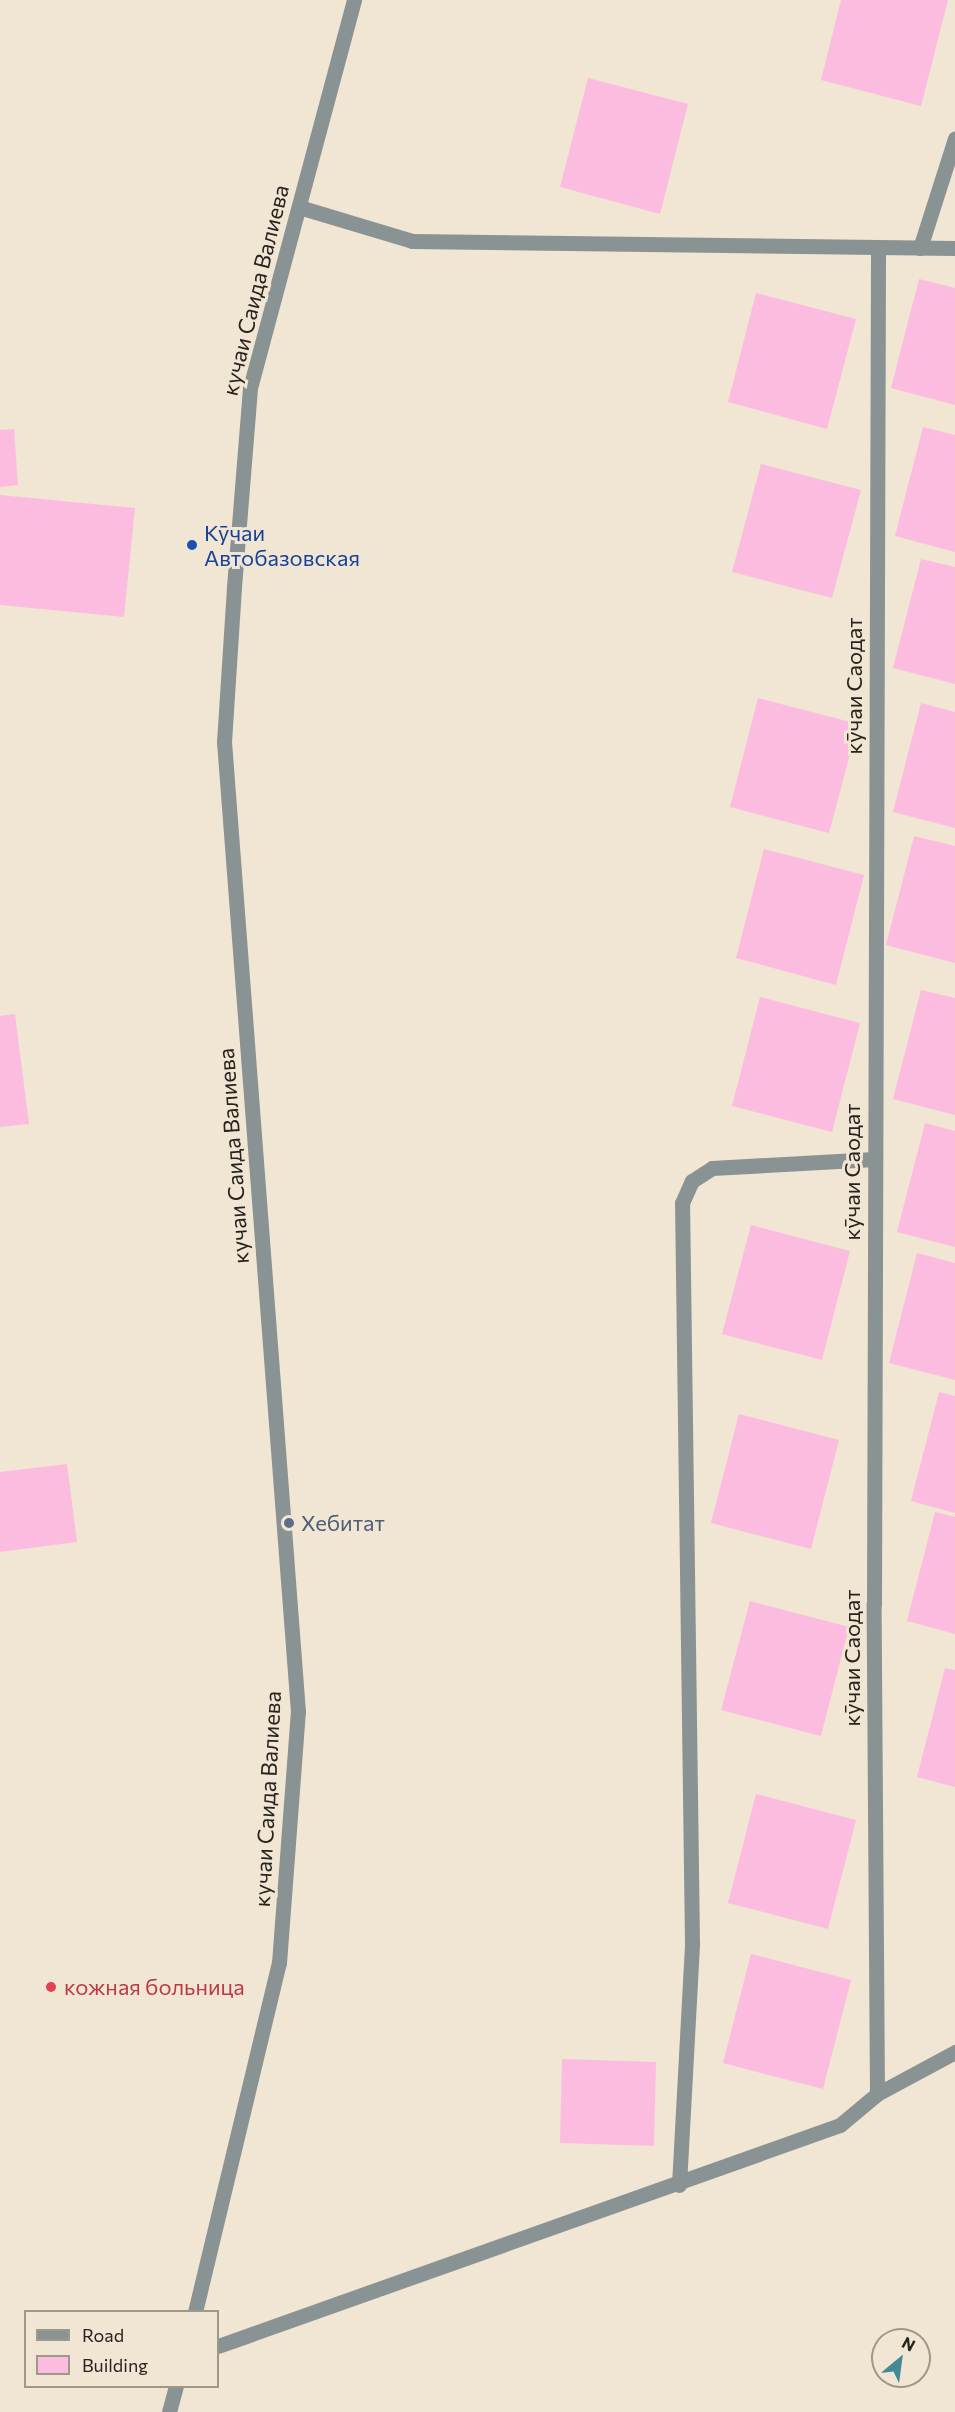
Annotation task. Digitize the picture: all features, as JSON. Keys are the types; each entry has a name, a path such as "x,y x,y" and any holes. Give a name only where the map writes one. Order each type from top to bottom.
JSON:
{"street":[{"name":"кучаи Саида Валиева","path":"195,2310 279,1963 298,1712 224,742 250,387 354,0"},
{"path":"920,248 955,138"},
{"path":"299,207 412,241 878,250 955,248"},
{"name":"кӯчаи Саодат","path":"877,2094 875,1159 878,250"},
{"path":"679,2184 692,1943 682,1203 692,1181 712,1168 875,1159"},
{"path":"219,2346 840,2125 877,2094 955,2052"},
{"path":"169,2412 175,2388"}],"building":[{"path":"841,0 948,0 921,106 821,80"},
{"path":"588,78 688,104 660,214 560,187"},
{"path":"919,279 955,288 955,405 891,388"},
{"path":"756,293 856,319 827,429 728,402"},
{"path":"923,427 955,435 955,552 895,536"},
{"path":"14,429 18,485 0,487 0,430"},
{"path":"761,464 861,490 832,598 732,572"},
{"path":"0,495 135,508 124,617 0,605"},
{"path":"921,559 955,567 955,684 893,668"},
{"path":"758,698 858,724 829,833 730,807"},
{"path":"921,703 955,712 955,828 893,812"},
{"path":"914,836 955,846 955,963 886,945"},
{"path":"764,849 864,875 836,985 736,958"},
{"path":"921,990 955,998 955,1115 893,1099"},
{"path":"760,997 860,1023 832,1132 732,1106"},
{"path":"15,1014 29,1124 0,1127 0,1016"},
{"path":"925,1123 955,1131 955,1247 897,1232"},
{"path":"751,1225 850,1251 822,1360 722,1334"},
{"path":"917,1253 955,1263 955,1380 889,1363"},
{"path":"939,1392 955,1396 955,1513 911,1501"},
{"path":"739,1414 839,1440 811,1549 711,1523"},
{"path":"67,1464 77,1542 0,1552 0,1472"},
{"path":"935,1512 955,1517 955,1634 907,1621"},
{"path":"750,1601 849,1627 821,1736 721,1710"},
{"path":"945,1668 955,1670 955,1787 917,1777"},
{"path":"756,1794 856,1820 828,1929 728,1903"},
{"path":"751,1954 851,1980 823,2089 723,2063"},
{"path":"562,2059 656,2062 654,2146 560,2143"}],"place":[{"name":"Кӯчаи Автобазовская","path":"192,545"},
{"name":"Хебитат","path":"289,1523"},
{"name":"кожная больница","path":"51,1987"}]}
